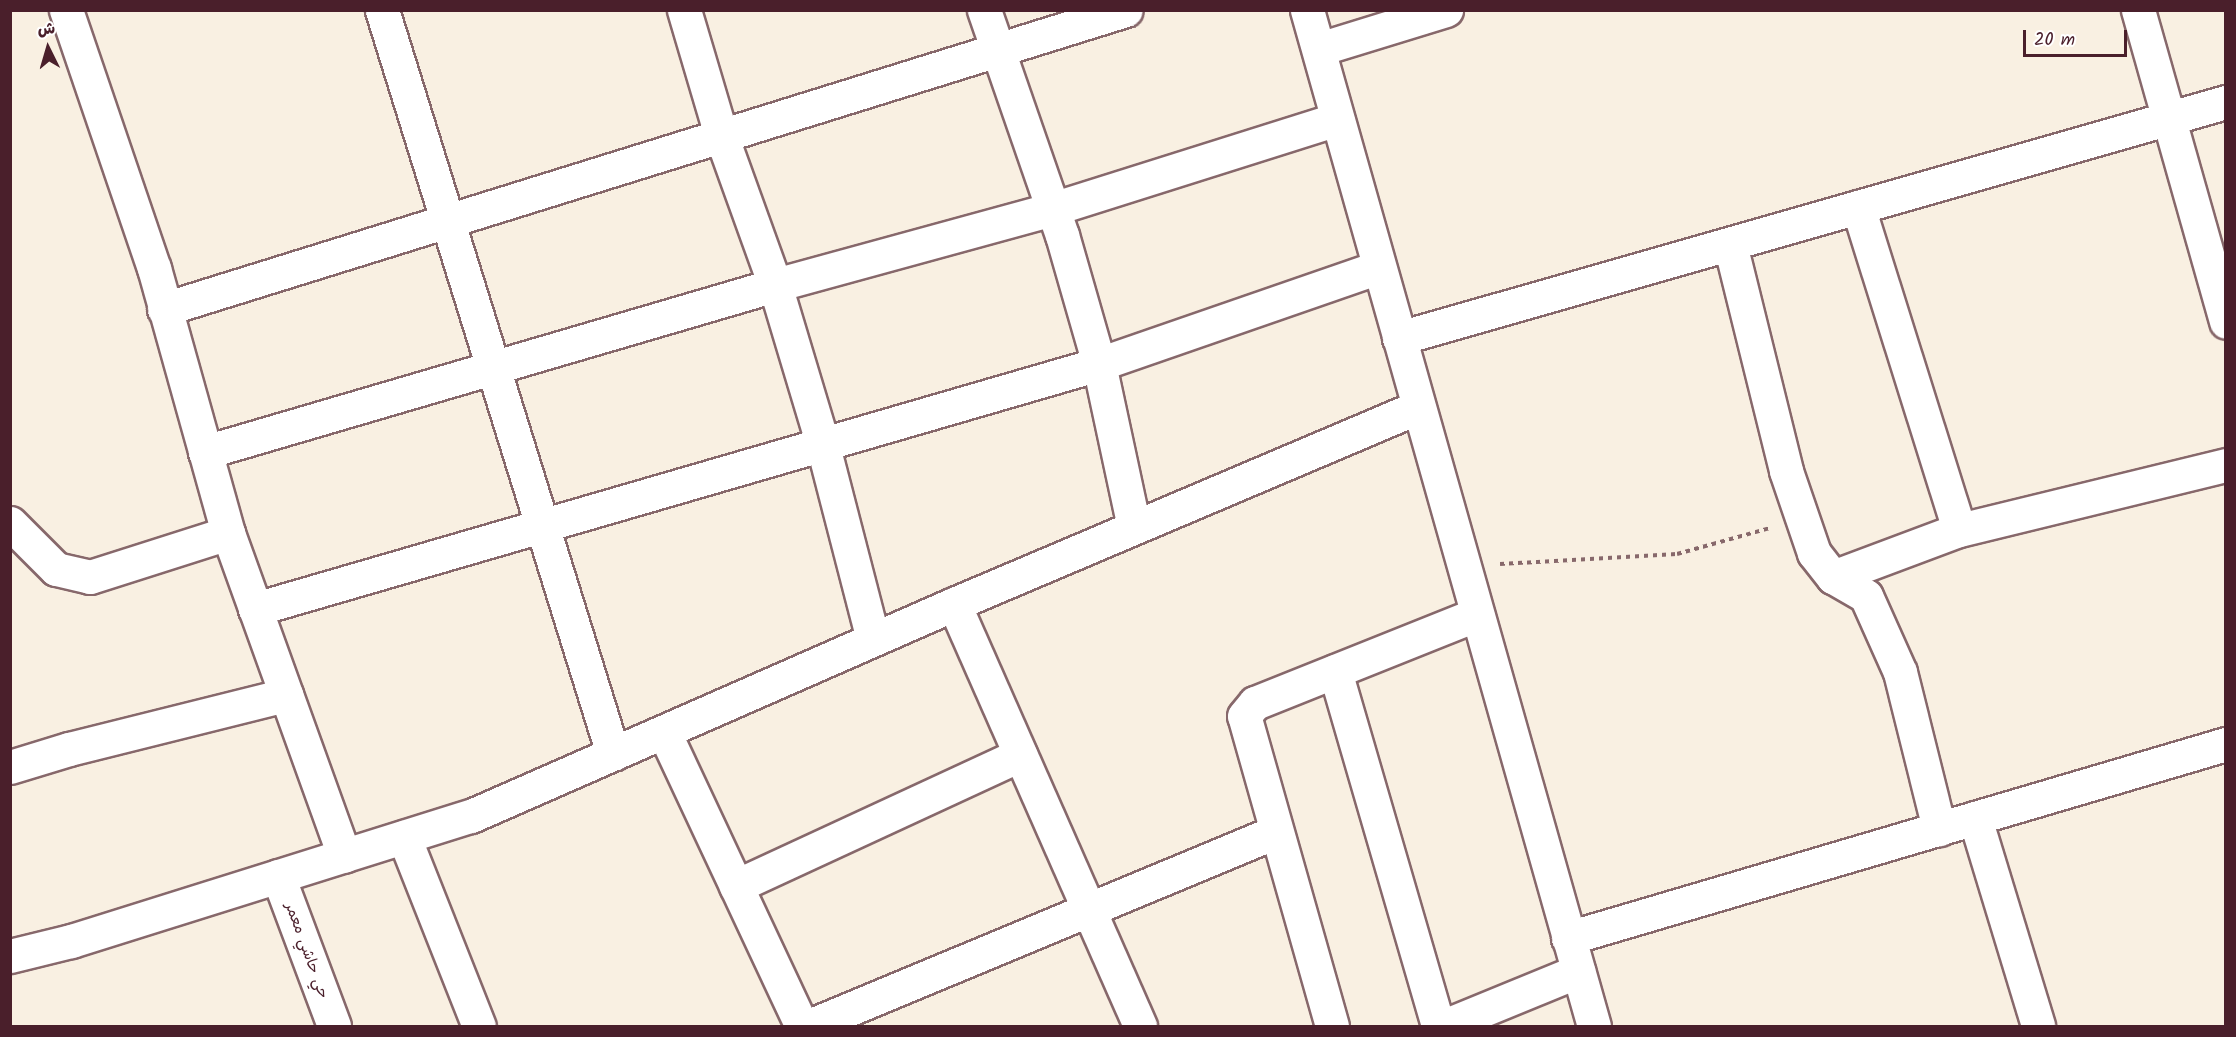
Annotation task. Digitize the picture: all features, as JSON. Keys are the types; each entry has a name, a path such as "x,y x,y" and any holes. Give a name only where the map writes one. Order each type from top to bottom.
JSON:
{"street":[{"path":"66,10 154,268 228,533 344,856"},
{"path":"382,10 445,221 613,754"},
{"path":"684,10 721,135 775,285 822,442 873,639"},
{"path":"984,10 1052,209 1098,364 1134,527"},
{"path":"164,309 1126,10"},
{"path":"1307,10 1594,1026"},
{"path":"1318,49 1446,10"},
{"path":"2138,10 2226,322"},
{"path":"1399,338 2226,102"},
{"path":"205,452 492,370 775,285 1052,209 1337,119"},
{"path":"1858,207 1959,530"},
{"path":"1730,244 1786,471 1814,553 1833,577 1866,596 1900,672 1939,829"},
{"path":"255,609 542,527 822,442 1098,364 1379,267"},
{"path":"10,956 71,941 471,816 954,604 1418,407"},
{"path":"1833,577 1959,530 2226,465"},
{"path":"10,523 56,569 90,577 228,533"},
{"path":"954,604 1140,1026"},
{"path":"1332,1026 1275,832 1244,716 1256,703 1477,614"},
{"path":"1335,671 1438,1026"},
{"path":"10,767 69,749 286,695"},
{"path":"664,732 802,1026"},
{"path":"1568,938 2226,744"},
{"path":"736,886 1020,755"},
{"path":"1975,818 2038,1026"},
{"path":"809,1026 1275,832"},
{"path":"404,837 479,1026"},
{"name":"حي حاشي معمر","path":"278,876 334,1026"},
{"path":"1444,1026 1578,971"}],"path":[{"path":"1463,566 1677,555 1802,519"}]}
